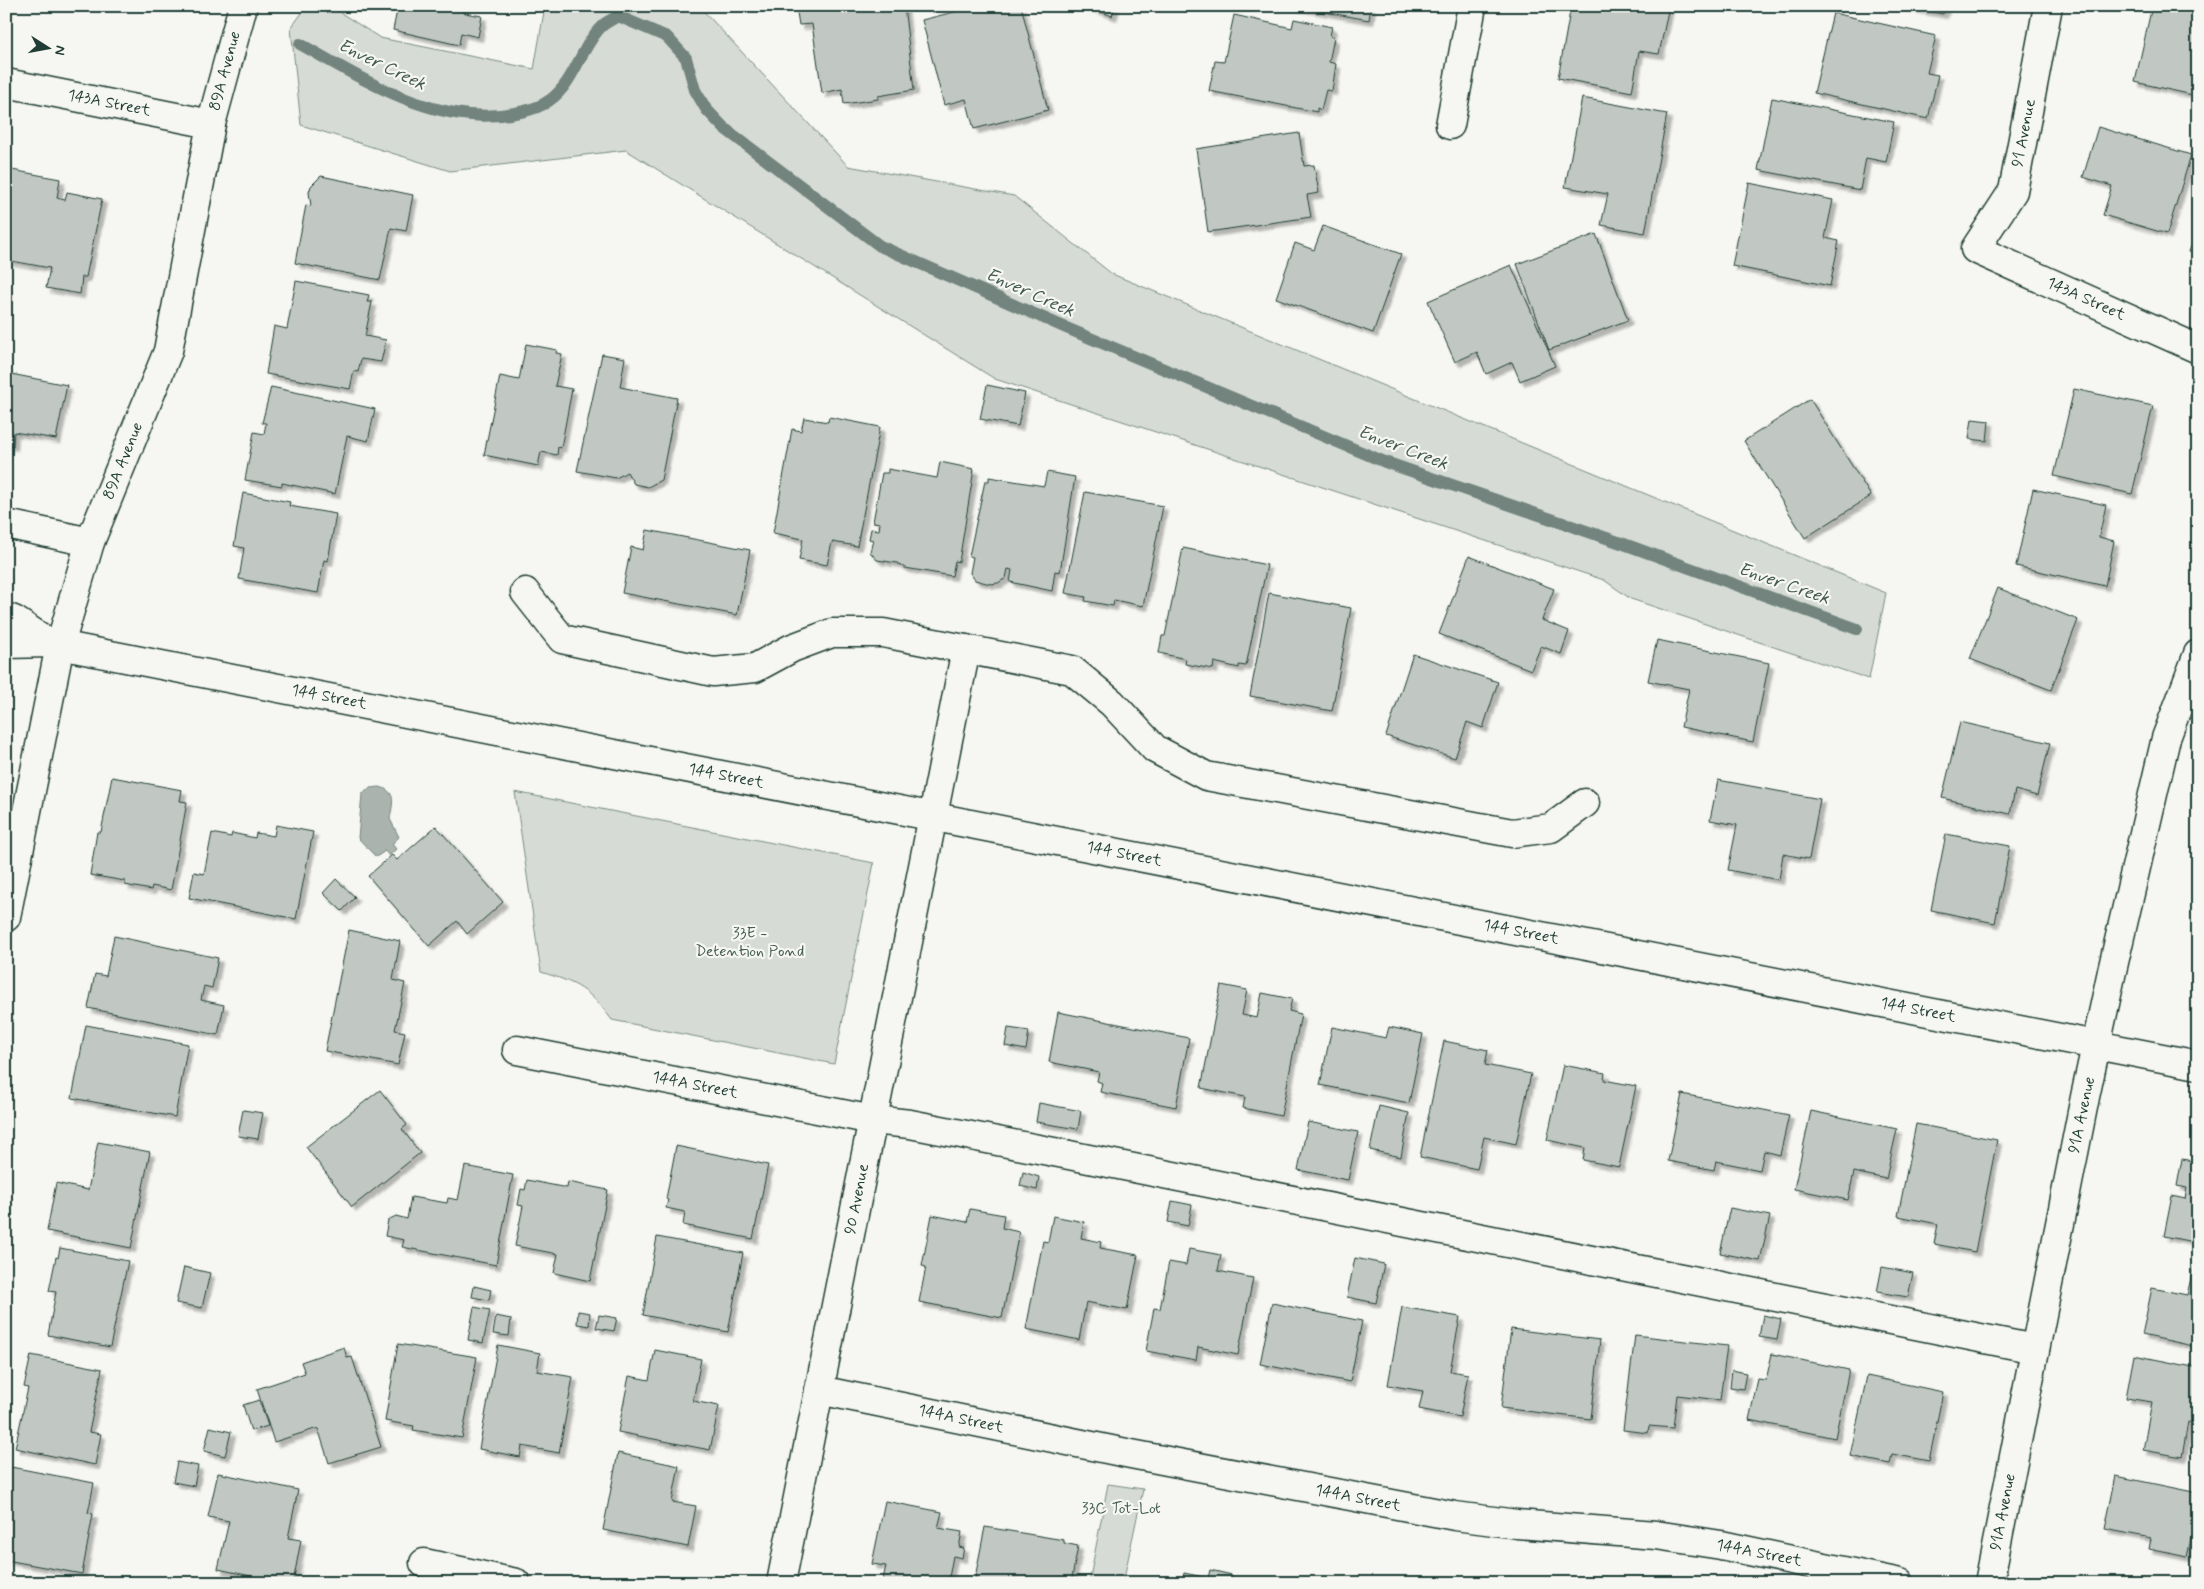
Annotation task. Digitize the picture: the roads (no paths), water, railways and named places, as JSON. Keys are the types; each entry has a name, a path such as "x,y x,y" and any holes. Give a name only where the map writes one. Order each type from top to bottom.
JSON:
{"street":[{"name":"89A Avenue","path":"6,917 55,644 90,542 168,350 211,124 243,6"},
{"path":"1450,125 1472,6"},
{"name":"91 Avenue","path":"1975,249 2013,192 2048,6"},
{"name":"143A Street","path":"6,83 211,124"},
{"name":"143A Street","path":"1975,249 2198,349"},
{"path":"6,524 90,542"},
{"path":"525,592 562,639 713,672 755,668 792,648 832,633 883,633 1072,670 1112,703 1154,749 1206,776 1512,833 1551,828 1585,803"},
{"name":"144 Street","path":"6,618 14,620 55,644"},
{"name":"144 Street","path":"6,644 55,644 2198,1065"},
{"name":"90 Avenue","path":"781,1583 966,649"},
{"name":"91A Avenue","path":"1989,1583 2096,1045 2166,738 2198,654"},
{"name":"144A Street","path":"517,1050 873,1120 910,1124 1059,1153 2035,1349"},
{"name":"144A Street","path":"820,1390 1131,1454 1455,1516 1517,1524 1656,1535 1731,1547 1900,1583"},
{"path":"424,1564 516,1583"}],"waterway":[{"name":"Enver Creek","path":"300,44 376,86 403,98 458,114 486,116 529,110 550,100 566,84 595,34 604,25 618,16 667,37 686,58 695,90 706,109 724,128 880,246 1064,327 1385,462 1624,544 1857,629"}],"park label":[{"name":"33E - Detention Pond","path":"750,942"},
{"name":"33C Tot-Lot","path":"1121,1508"}]}
